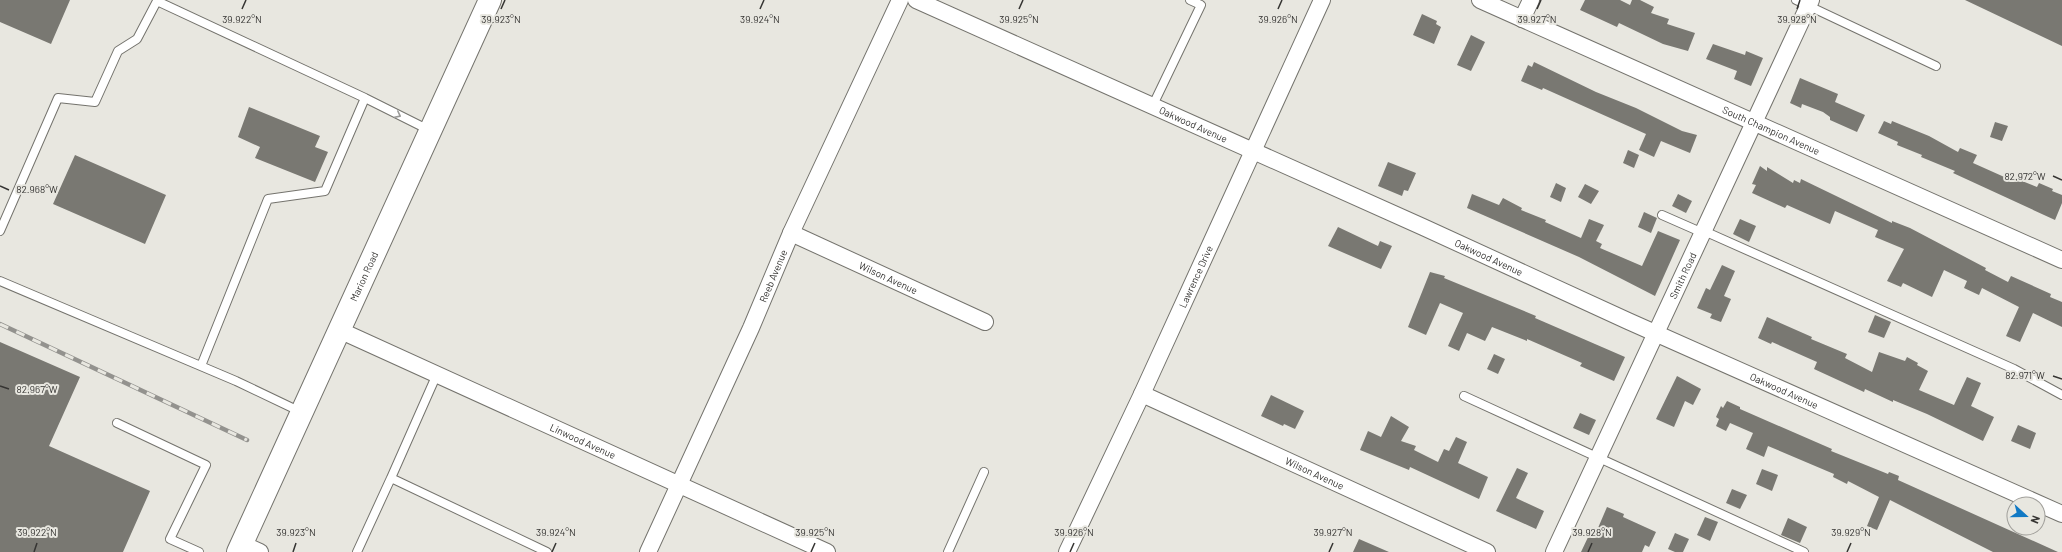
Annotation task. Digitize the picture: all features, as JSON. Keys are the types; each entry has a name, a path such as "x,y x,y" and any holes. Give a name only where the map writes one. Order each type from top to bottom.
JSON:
{"street":[{"name":"Marion Road","path":"247,549 302,412 490,0"},
{"name":"Reeb Avenue","path":"648,552 751,328 791,233 900,0"},
{"name":"Oakwood Avenue","path":"916,0 1152,107 1423,227 1657,334 2062,514"},
{"name":"Lawrence Drive","path":"1067,552 1142,394 1322,0"},
{"name":"South Champion Avenue","path":"1480,0 1754,121 2062,260"},
{"path":"1522,19 1531,0"},
{"name":"Smith Road","path":"1554,552 1657,334 1754,121 1805,2"},
{"name":"Wilson Avenue","path":"791,233 985,322"},
{"name":"Linwood Avenue","path":"339,330 827,552"},
{"name":"Wilson Avenue","path":"1142,394 1487,552"}],"lane":[{"path":"1152,107 1202,2 1190,0"},
{"path":"0,231 58,98 95,102 118,51 137,39 157,1 365,98 430,131"},
{"path":"1805,2 1936,66"},
{"path":"202,366 268,199 325,191 365,98"},
{"path":"1662,216 1703,232 2021,372 2062,395"},
{"path":"0,281 202,366 302,412"},
{"path":"357,552 437,374"},
{"path":"1464,396 1804,552"},
{"path":"117,423 206,465 170,539 199,552"},
{"path":"948,552 984,472"},
{"path":"391,478 547,552"}],"building":[{"path":"0,0 70,0 51,44 0,22"},
{"path":"1585,0 1620,0 1630,5 1632,0 1640,0 1654,7 1651,13 1669,19 1667,24 1695,33 1688,51 1663,44 1619,23 1617,27 1580,10"},
{"path":"1965,0 2062,0 2062,46"},
{"path":"1422,14 1437,21 1436,24 1441,27 1434,44 1413,35"},
{"path":"1471,35 1485,42 1471,71 1457,65"},
{"path":"1713,44 1745,55 1746,51 1763,58 1751,86 1734,79 1737,71 1706,59"},
{"path":"1534,62 1596,92 1636,108 1682,131 1697,135 1690,153 1661,141 1654,157 1639,150 1646,134 1543,88 1542,90 1521,81 1528,65 1532,67"},
{"path":"1800,78 1838,94 1835,102 1865,115 1857,132 1830,120 1830,117 1823,112 1802,104 1801,108 1790,103"},
{"path":"249,107 320,136 315,147 328,152 315,182 255,158 260,147 238,137"},
{"path":"1884,121 1891,124 1892,121 1929,136 1958,152 1960,148 1977,155 1973,163 2011,180 2012,177 2037,187 2039,183 2053,189 2052,191 2062,195 2062,203 2055,220 1953,173 1955,171 1921,157 1922,155 1897,145 1898,142 1878,133"},
{"path":"1995,122 2008,126 2002,141 1990,137"},
{"path":"1628,150 1639,155 1634,168 1623,163"},
{"path":"75,155 166,195 145,244 53,204"},
{"path":"1388,162 1416,173 1408,191 1404,190 1402,196 1378,186"},
{"path":"1760,166 1767,171 1767,167 1793,183 1794,180 1800,183 1801,179 1892,223 1892,221 1910,228 1986,268 1985,270 2008,282 2011,276 2051,294 2050,297 2062,302 2062,327 2033,313 2020,342 2006,336 2019,307 1982,288 1979,295 1964,288 1967,281 1944,270 1932,297 1903,283 1901,287 1887,281 1904,249 1875,237 1878,230 1835,211 1830,224 1787,205 1785,208 1752,193 1756,185 1752,184"},
{"path":"1556,183 1566,188 1561,202 1550,197"},
{"path":"1585,184 1599,191 1591,204 1578,197"},
{"path":"1472,194 1499,205 1503,198 1522,208 1521,210 1546,220 1545,222 1581,238 1589,219 1604,225 1596,241 1602,244 1600,248 1642,266 1658,231 1680,240 1655,296 1579,257 1467,208"},
{"path":"1678,194 1692,201 1686,213 1672,206"},
{"path":"1644,212 1657,218 1651,233 1638,227"},
{"path":"1740,219 1756,226 1749,242 1733,234"},
{"path":"1338,227 1378,246 1380,241 1392,246 1381,269 1328,246"},
{"path":"1722,265 1735,271 1724,296 1731,299 1721,322 1710,318 1712,314 1697,308 1706,288 1710,290"},
{"path":"1430,272 1445,276 1444,278 1536,316 1535,318 1625,357 1614,381 1580,366 1582,363 1527,339 1527,341 1492,327 1485,341 1467,333 1459,351 1448,346 1463,313 1440,303 1426,335 1408,327"},
{"path":"1875,315 1891,322 1884,338 1868,332"},
{"path":"1767,317 1812,337 1811,339 1847,354 1845,358 1872,372 1879,352 1905,361 1907,357 1928,371 1919,390 1954,405 1967,377 1981,383 1971,406 1994,417 1983,441 1927,414 1893,400 1893,402 1865,389 1864,392 1814,369 1817,362 1772,342 1771,344 1758,338"},
{"path":"0,342 80,377 49,446 150,491 123,552 0,552"},
{"path":"1494,354 1505,359 1498,374 1487,369"},
{"path":"1677,376 1701,389 1693,405 1685,401 1674,427 1656,419"},
{"path":"1271,395 1304,411 1295,429 1284,424 1283,426 1261,416"},
{"path":"1727,401 1740,407 1740,409 1832,449 1831,451 1888,474 1889,472 1899,476 1898,480 2006,529 2006,536 2022,536 2058,552 1993,552 1890,500 1877,530 1867,526 1879,497 1848,481 1847,484 1833,477 1834,474 1768,446 1764,457 1746,449 1753,433 1730,423 1726,431 1716,426 1719,419 1716,417 1721,406 1723,408"},
{"path":"1580,413 1596,420 1589,435 1573,428"},
{"path":"1391,416 1409,427 1401,441 1416,446 1414,450 1438,462 1444,449 1449,451 1456,437 1467,442 1458,463 1488,477 1479,499 1410,467 1409,470 1360,450 1368,431 1381,437"},
{"path":"2018,425 2036,433 2030,449 2011,441"},
{"path":"1517,468 1528,473 1516,498 1544,511 1536,529 1496,511"},
{"path":"1762,469 1778,475 1772,491 1756,484"},
{"path":"1732,489 1747,495 1740,509 1726,503"},
{"path":"1607,507 1624,514 1623,517 1656,532 1649,547 1645,545 1642,552 1581,552 1590,533 1595,535"},
{"path":"1705,517 1718,522 1710,541 1697,535"},
{"path":"1788,518 1807,527 1800,543 1781,535"},
{"path":"1675,533 1689,539 1683,552 1675,552 1668,549"},
{"path":"1359,539 1389,552 1353,552"}],"railway":[{"path":"0,324 247,440"}]}
